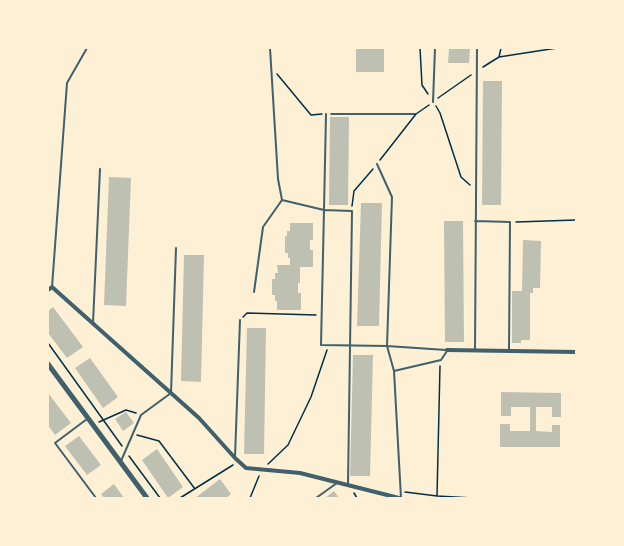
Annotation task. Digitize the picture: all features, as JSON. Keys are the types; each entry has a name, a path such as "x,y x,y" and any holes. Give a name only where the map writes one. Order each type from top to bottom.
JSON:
{"street":[{"path":"50,288 199,418 246,468 300,473 400,498"},
{"path":"447,350 576,352"},
{"path":"48,364 147,498"}],"lane":[{"path":"50,288 67,83 88,48"},
{"path":"254,292 263,227 282,200 278,179 273,68 270,48"},
{"path":"433,102 435,48"},
{"path":"475,350 477,48"},
{"path":"326,114 321,345 350,344 447,350 441,360 394,372"},
{"path":"377,164 392,197 388,346 394,372 400,498"},
{"path":"93,324 100,169"},
{"path":"282,200 324,210 352,211 348,485"},
{"path":"475,221 510,222 509,351"},
{"path":"120,462 141,415 171,393 176,248"},
{"path":"237,460 240,320"},
{"path":"88,418 55,443 96,498"},
{"path":"316,498 338,482"}],"path":[{"path":"420,48 422,85 440,113 462,177 476,190"},
{"path":"499,57 501,48"},
{"path":"273,68 311,115 416,114 499,57 557,48"},
{"path":"510,222 576,220"},
{"path":"240,320 247,313 322,315"},
{"path":"48,343 160,498"},
{"path":"250,498 262,470 288,445 311,396 330,345"},
{"path":"437,496 441,360"},
{"path":"93,425 126,410 141,415"},
{"path":"133,434 159,441 194,489"},
{"path":"180,498 237,460"}],"building":[{"path":"356,48 384,48 384,72 356,72"},
{"path":"449,48 470,48 469,63 448,63"},
{"path":"483,81 502,81 501,205 482,205"},
{"path":"330,117 349,117 348,205 329,205"},
{"path":"109,177 131,178 126,306 104,305"},
{"path":"361,203 382,203 379,326 357,326"},
{"path":"444,221 463,221 464,342 445,342"},
{"path":"290,223 313,223 313,240 310,240 310,250 313,250 313,267 300,267 300,283 298,283 298,293 301,293 301,310 277,310 275,295 272,295 272,279 275,279 275,273 278,273 277,265 290,265 288,253 285,253 285,236 287,236 287,231 290,231"},
{"path":"523,240 541,241 540,288 533,288 533,293 530,293 530,340 521,340 521,343 512,343 512,291 522,291"},
{"path":"184,255 204,255 201,382 181,381"},
{"path":"53,307 83,347 67,358 48,333 48,311"},
{"path":"247,328 266,328 264,454 244,454"},
{"path":"353,355 373,355 370,476 350,476"},
{"path":"90,358 118,397 103,408 75,368"},
{"path":"501,392 561,393 561,417 552,417 552,407 536,407 536,431 552,432 552,425 560,425 560,447 500,447 500,424 510,424 510,431 530,431 530,407 511,407 511,416 501,416"},
{"path":"48,393 71,423 55,435 48,425"},
{"path":"126,412 134,423 123,431 115,419"},
{"path":"79,436 101,465 87,475 65,446"},
{"path":"157,449 183,487 168,498 142,460"},
{"path":"220,479 231,494 226,498 195,498"},
{"path":"114,484 124,498 104,498 101,494"},
{"path":"334,491 339,498 325,498"}]}
